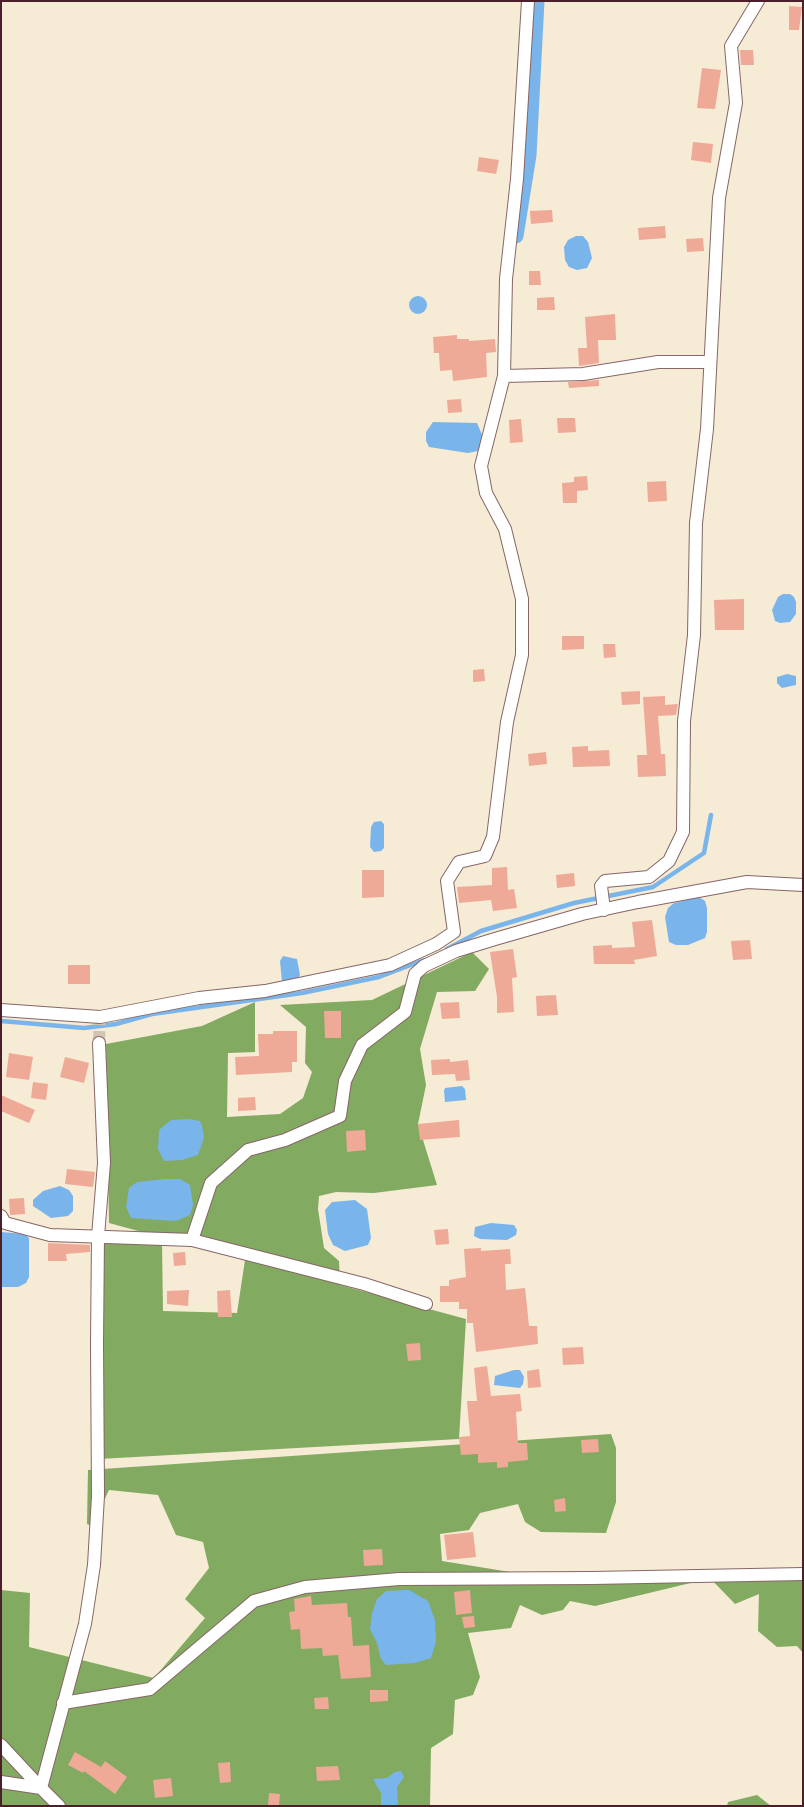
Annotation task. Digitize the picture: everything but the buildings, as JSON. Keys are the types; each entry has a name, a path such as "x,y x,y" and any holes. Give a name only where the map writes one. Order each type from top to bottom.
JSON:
{"street":[{"path":"1,1010 100,1017 199,998 265,991 390,965 436,944 454,932 447,881 459,862 485,856 493,838 507,722 522,655 522,599 505,529 486,493 481,466 504,376 506,279 517,179 528,1"},
{"path":"604,910 601,886 605,881 649,876 669,861 683,832 684,721 694,636 696,523 707,429 719,198 736,104 731,46 758,1"},
{"path":"504,376 583,374 658,362 709,362"},
{"path":"192,1240 211,1183 248,1150 286,1140 340,1116 345,1081 362,1045 405,1012 415,974 424,966 456,951 604,910 748,882 803,885"},
{"path":"41,1788 85,1624 94,1566 98,1496 96,1417 98,1236 104,1163 99,1043"},
{"path":"1,1216 5,1223 50,1235 192,1240 355,1282 426,1304"},
{"path":"64,1703 150,1689 254,1601 305,1587 399,1579 803,1574"},
{"path":"1,1746 59,1806"},
{"path":"1,1782 41,1788"}],"green space":[{"path":"472,952 489,969 475,991 437,992 420,1049 426,1085 418,1124 437,1185 374,1193 336,1192 319,1196 318,1209 324,1248 339,1261 340,1285 466,1319 459,1439 99,1459 102,1241 162,1244 163,1311 237,1313 245,1260 109,1223 106,1044 202,1026 255,1002 255,1052 228,1053 227,1117 280,1114 303,1098 312,1072 305,1063 306,1027 280,1005 372,1000"},
{"path":"611,1434 616,1448 616,1502 606,1533 541,1532 525,1522 518,1504 480,1513 469,1530 440,1534 442,1561 591,1585 701,1575 703,1580 595,1606 570,1601 563,1610 542,1615 520,1605 511,1628 468,1633 480,1677 473,1695 455,1700 453,1734 431,1748 430,1806 1,1806 1,1590 30,1593 29,1647 154,1678 205,1618 185,1599 209,1568 203,1542 176,1535 158,1495 109,1490 92,1526 87,1524 88,1470"},
{"path":"803,1568 803,1653 797,1646 777,1647 758,1631 759,1594 735,1604 706,1574"},
{"path":"757,1795 771,1806 727,1806 728,1802"}],"water":[{"path":"576,236 583,236 588,242 592,258 587,268 577,270 569,267 565,260 564,247 568,240"},
{"path":"418,296 426,301 427,305 422,313 418,314 410,309 409,305 414,297"},
{"path":"433,422 477,423 483,437 482,448 468,453 429,447 426,441 426,432"},
{"path":"783,594 790,594 794,597 796,614 790,622 780,623 775,621 772,610 778,597"},
{"path":"787,674 796,676 796,685 782,688 777,683 777,677"},
{"path":"381,821 384,824 384,848 381,851 374,852 370,847 371,827 374,822"},
{"path":"699,897 705,901 707,908 707,932 705,938 688,945 676,945 669,942 665,917 668,908 674,903"},
{"path":"283,956 297,959 300,975 297,980 282,982 280,961"},
{"path":"462,1086 465,1089 466,1100 445,1102 445,1088"},
{"path":"189,1119 200,1121 202,1126 204,1137 198,1155 182,1160 164,1161 158,1149 159,1130 171,1120"},
{"path":"180,1179 190,1185 193,1205 190,1215 176,1221 131,1218 126,1207 129,1188 137,1182"},
{"path":"60,1186 69,1190 73,1196 73,1211 68,1216 51,1218 33,1206 33,1200 43,1191"},
{"path":"355,1200 367,1209 371,1238 368,1245 345,1251 333,1245 328,1234 325,1210 332,1202"},
{"path":"491,1223 514,1225 517,1230 516,1235 507,1240 480,1239 474,1236 475,1227"},
{"path":"1,1232 25,1234 29,1238 29,1277 26,1283 18,1287 1,1287"},
{"path":"520,1370 524,1377 520,1388 494,1385 495,1376"},
{"path":"409,1590 428,1601 435,1620 436,1642 431,1658 415,1663 386,1665 381,1659 377,1643 370,1629 372,1613 377,1599 386,1591"},
{"path":"401,1771 404,1777 397,1787 398,1804 395,1806 381,1806 381,1793 373,1779 387,1778 395,1772"}],"waterway":[{"path":"516,236 529,155 537,1"},
{"path":"447,949 481,931 574,903 653,887 704,853 711,815"},
{"path":"1,1021 84,1028 116,1024 152,1014 302,993 379,977 424,960"}],"tunnel":[{"path":"99,1043 100,1017"}]}
